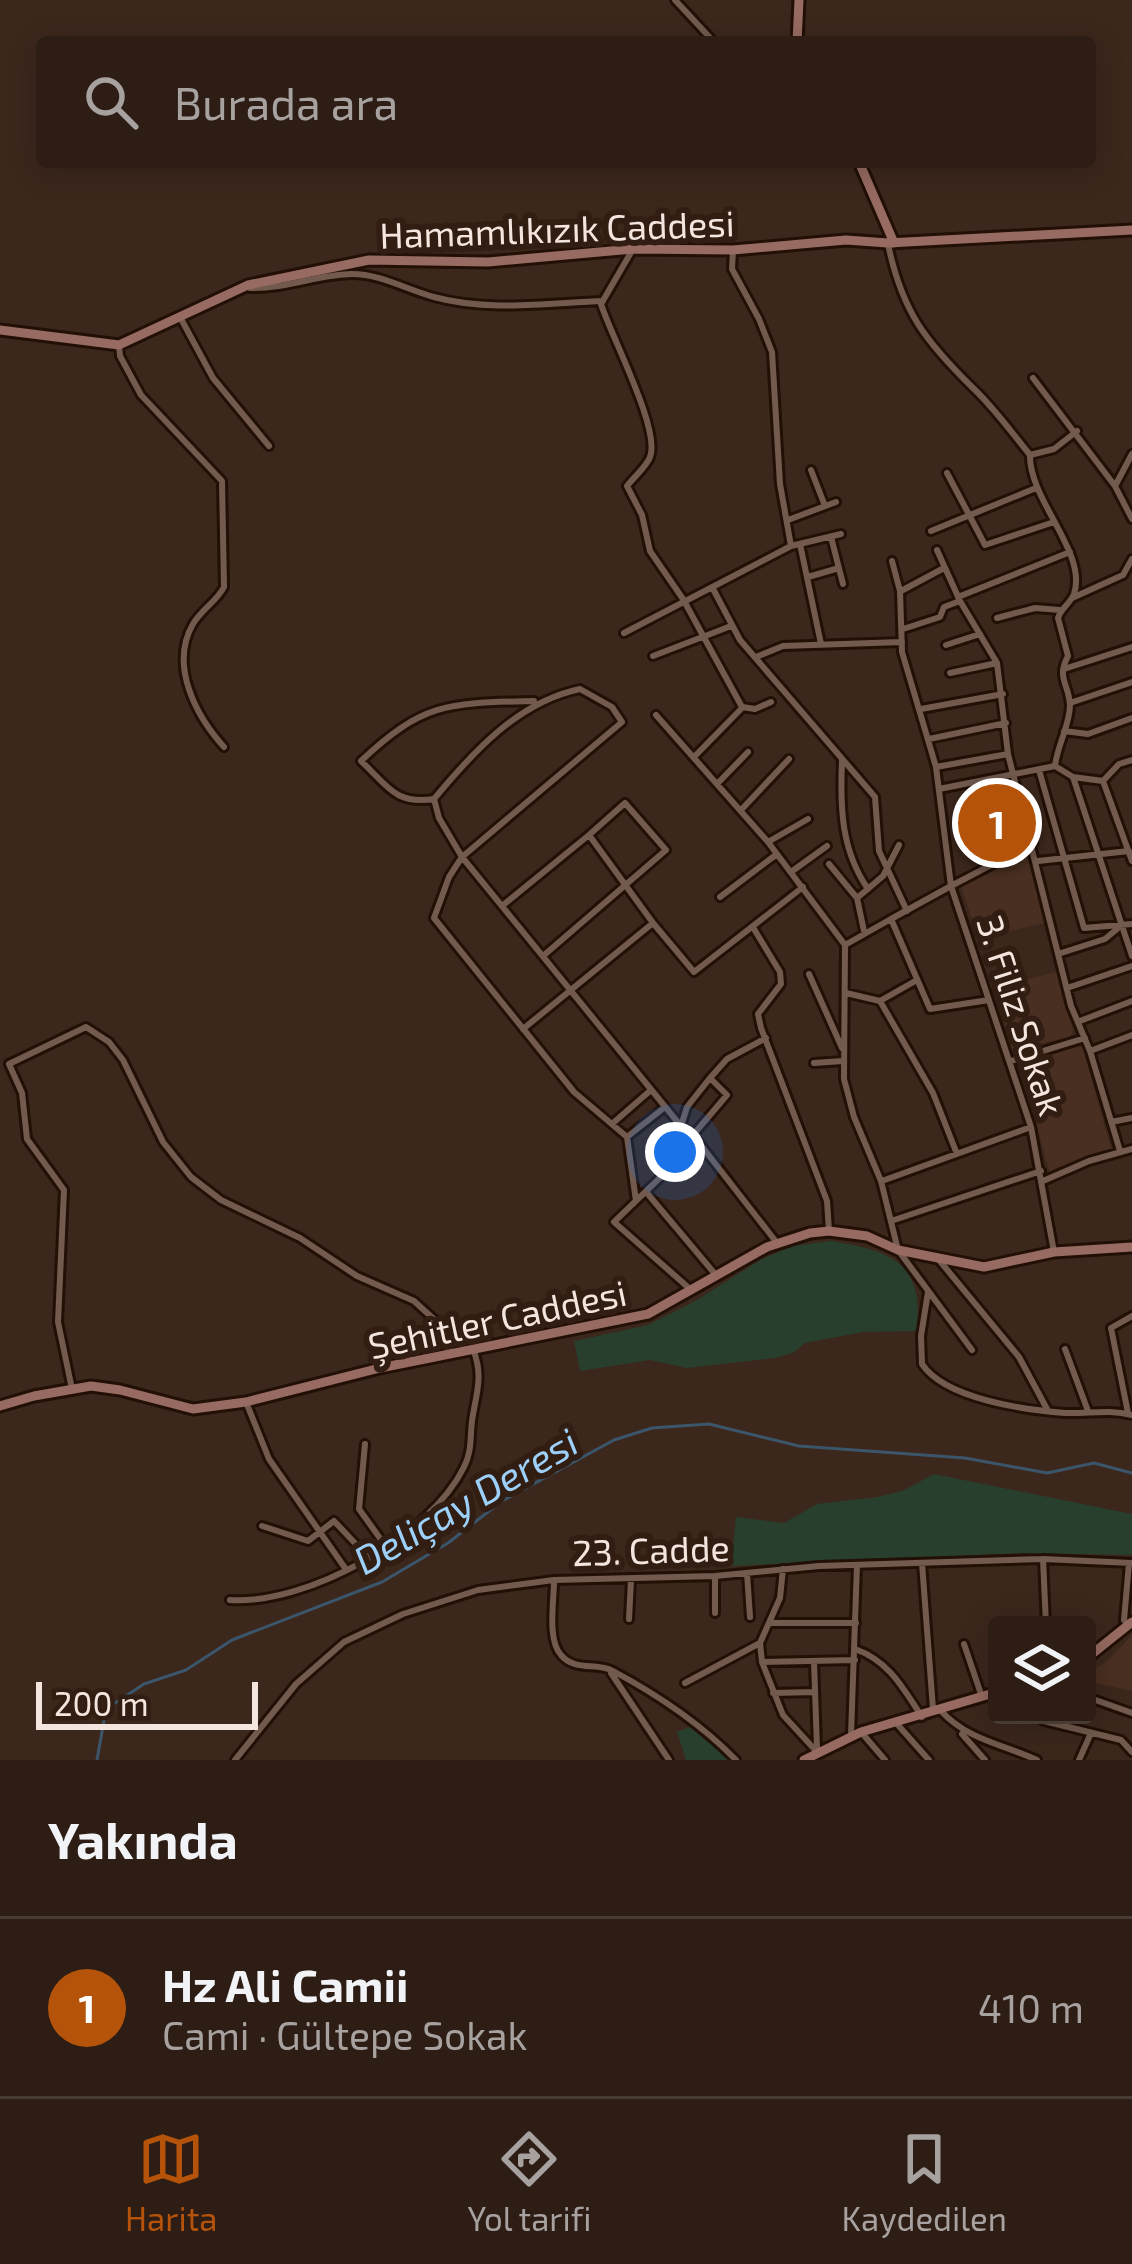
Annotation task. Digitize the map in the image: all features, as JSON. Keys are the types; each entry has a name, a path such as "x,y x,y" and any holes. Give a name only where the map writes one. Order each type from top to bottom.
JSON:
{"street":[{"path":"675,0 708,36"},
{"path":"797,36 799,0"},
{"path":"861,168 891,243 904,302 930,346 976,390 1030,455 1036,488 1070,553 1072,598"},
{"name":"Hamamlıkızık Caddesi","path":"119,345 240,288 368,260 488,262 634,249 733,250 846,240 891,243 1132,230"},
{"path":"634,249 603,301 652,443 650,459 627,486 642,515 650,550 683,599 742,707"},
{"path":"733,250 732,269 772,352 774,420 788,520 808,577 821,644"},
{"path":"240,288 281,289 352,274 436,298 503,306 603,301"},
{"path":"180,317 213,378 268,446"},
{"path":"0,330 119,345 141,394 222,481 224,587 191,628 184,661 193,703 224,747"},
{"path":"1034,379 1115,485 1132,519"},
{"path":"1030,455 1054,449 1077,431"},
{"path":"1115,485 1132,454"},
{"path":"811,470 825,506"},
{"path":"947,473 985,545 1054,522"},
{"path":"931,531 1036,488"},
{"path":"788,520 836,502"},
{"path":"624,633 795,545 841,534"},
{"path":"831,536 843,584"},
{"path":"937,550 959,599 998,663 1008,754 1058,955 1120,1151"},
{"path":"903,629 940,617 944,608 959,599 1070,553"},
{"path":"998,618 1035,608 1060,610 1072,598 1123,575 1132,559"},
{"path":"845,945 951,886 936,767 904,661 900,591 892,561"},
{"path":"808,577 839,568"},
{"path":"900,591 944,568"},
{"path":"712,586 731,626 875,797 879,851 907,911"},
{"path":"1055,766 1070,703 1060,670 1068,656 1060,610"},
{"path":"653,656 731,626"},
{"path":"946,645 980,634"},
{"path":"756,657 783,646 902,642"},
{"path":"1060,670 1132,647"},
{"path":"950,673 998,663"},
{"path":"1070,703 1132,682"},
{"path":"538,701 468,758 434,799 412,802 399,796 361,761 398,726 436,708 538,701 580,688 612,707 622,722 462,857 434,918 574,1092 627,1137 636,1201"},
{"path":"921,709 1003,694"},
{"path":"742,707 755,709 770,702"},
{"path":"694,757 742,707"},
{"path":"656,715 768,842 845,945 843,1052 854,1117 881,1181 898,1250 972,1350"},
{"path":"1064,731 1088,734 1132,718"},
{"path":"928,739 1006,723"},
{"path":"718,783 748,752"},
{"path":"936,767 1008,754"},
{"path":"741,810 789,759"},
{"path":"842,760 845,841 868,889"},
{"path":"1103,781 1119,764 1132,760"},
{"path":"939,789 1055,766 1073,777 1103,781"},
{"path":"1039,770 1084,928 1132,923"},
{"path":"1073,777 1132,956"},
{"path":"1103,781 1132,861"},
{"path":"434,799 439,818 462,857 777,1243"},
{"path":"502,906 625,802 667,850 542,956"},
{"path":"768,842 808,819"},
{"path":"589,835 694,972 803,887"},
{"name":"3. Filiz Sokak","path":"1033,843 951,886 1031,1126 1054,1252"},
{"path":"857,898 887,871 899,845"},
{"path":"790,872 826,846"},
{"path":"1038,861 1129,851"},
{"path":"720,897 777,854"},
{"path":"829,864 857,898 865,931"},
{"path":"891,920 930,1009 989,1000"},
{"path":"523,1029 653,922"},
{"path":"1058,955 1106,939 1119,926"},
{"path":"754,929 780,972 781,984 758,1014 826,1201 829,1231"},
{"path":"1067,988 1132,966"},
{"path":"809,974 843,1052"},
{"path":"846,993 880,1001 916,980"},
{"path":"1078,1022 1132,1000"},
{"path":"880,1001 933,1093 957,1154"},
{"path":"72,1390 58,1322 64,1190 28,1139 22,1093 9,1064 86,1027 109,1042 123,1060 163,1142 191,1177 221,1199 329,1255 356,1276 414,1301 437,1322 451,1354"},
{"path":"1090,1051 1132,1035"},
{"path":"693,1291 614,1222 647,1193 674,1156 687,1107 710,1078 727,1059 766,1038"},
{"path":"1011,1061 1085,1038"},
{"path":"814,1063 844,1061"},
{"path":"693,1135 727,1095 710,1078"},
{"path":"613,1123 652,1090"},
{"path":"627,1137 665,1107"},
{"path":"1111,1122 1132,1118"},
{"path":"881,1181 1031,1126"},
{"path":"891,1221 1132,1149"},
{"path":"647,1193 718,1277"},
{"name":"Şehitler Caddesi","path":"0,1406 92,1386 193,1409 246,1402 648,1314 777,1243 829,1231 867,1236 898,1250 984,1267 1054,1252 1132,1247"},
{"path":"937,1257 1019,1357 1048,1411"},
{"path":"928,1292 920,1352 927,1372 983,1400 1048,1411 1130,1415 1111,1328 1132,1316"},
{"path":"230,1600 264,1601 369,1558 431,1514 470,1454 472,1416 481,1386 472,1349"},
{"path":"1065,1349 1088,1411"},
{"path":"246,1402 269,1459 345,1568"},
{"path":"365,1444 358,1480 359,1509 387,1548"},
{"path":"262,1526 303,1541 334,1521 369,1558"},
{"path":"1043,1559 1046,1616"},
{"name":"23. Cadde","path":"235,1760 296,1684 344,1642 442,1600 478,1590 554,1580 715,1576 857,1565 1043,1559 1131,1563"},
{"path":"922,1563 932,1714"},
{"path":"1096,1651 1129,1620 1131,1563"},
{"path":"857,1565 856,1734 885,1760"},
{"path":"685,1683 760,1643 780,1598 783,1569"},
{"path":"747,1573 750,1617"},
{"path":"715,1576 716,1613"},
{"path":"628,1618 631,1579"},
{"path":"554,1580 556,1650 580,1666 607,1667 670,1706 736,1760"},
{"path":"771,1623 856,1623"},
{"path":"760,1643 772,1694 783,1715 817,1751"},
{"path":"964,1644 982,1697"},
{"path":"855,1649 882,1662 932,1714 978,1740 1037,1760"},
{"path":"762,1662 855,1660"},
{"path":"814,1661 817,1751"},
{"path":"607,1667 669,1760"},
{"path":"772,1694 815,1692"},
{"path":"804,1760 856,1734 988,1695"},
{"path":"1096,1700 1132,1713"},
{"path":"897,1724 929,1760"},
{"path":"1056,1724 1121,1740 1132,1752"},
{"path":"956,1726 985,1760"},
{"path":"1079,1760 1091,1733"},
{"path":"829,1746 839,1760"}],"shaded area":[{"path":"1031,852 1045,923 978,938 961,886"},
{"path":"1057,972 1073,1031 1070,1037 1012,1050 994,987"},
{"path":"1078,1045 1083,1048 1111,1149 1050,1174 1020,1063"},
{"path":"1132,1635 1132,1691 1096,1683 1096,1668"}],"green space":[{"path":"831,1241 886,1255 909,1274 918,1307 917,1331 863,1332 805,1343 775,1358 687,1368 650,1360 580,1371 574,1341 648,1325 762,1259 793,1246"},
{"path":"934,1474 1132,1514 1132,1555 1023,1553 731,1566 736,1517 784,1523 817,1504 902,1491"},
{"path":"690,1727 730,1760 686,1760 677,1732"}],"waterway":[{"name":"Deliçay Deresi","path":"97,1760 106,1709 144,1684 186,1670 232,1640 382,1582 448,1543 502,1501 614,1440 652,1428 709,1424 799,1446 965,1458 1047,1473 1094,1463 1132,1473"}],"place":[{"name":"Hz Ali Camii","path":"997,823"}]}
